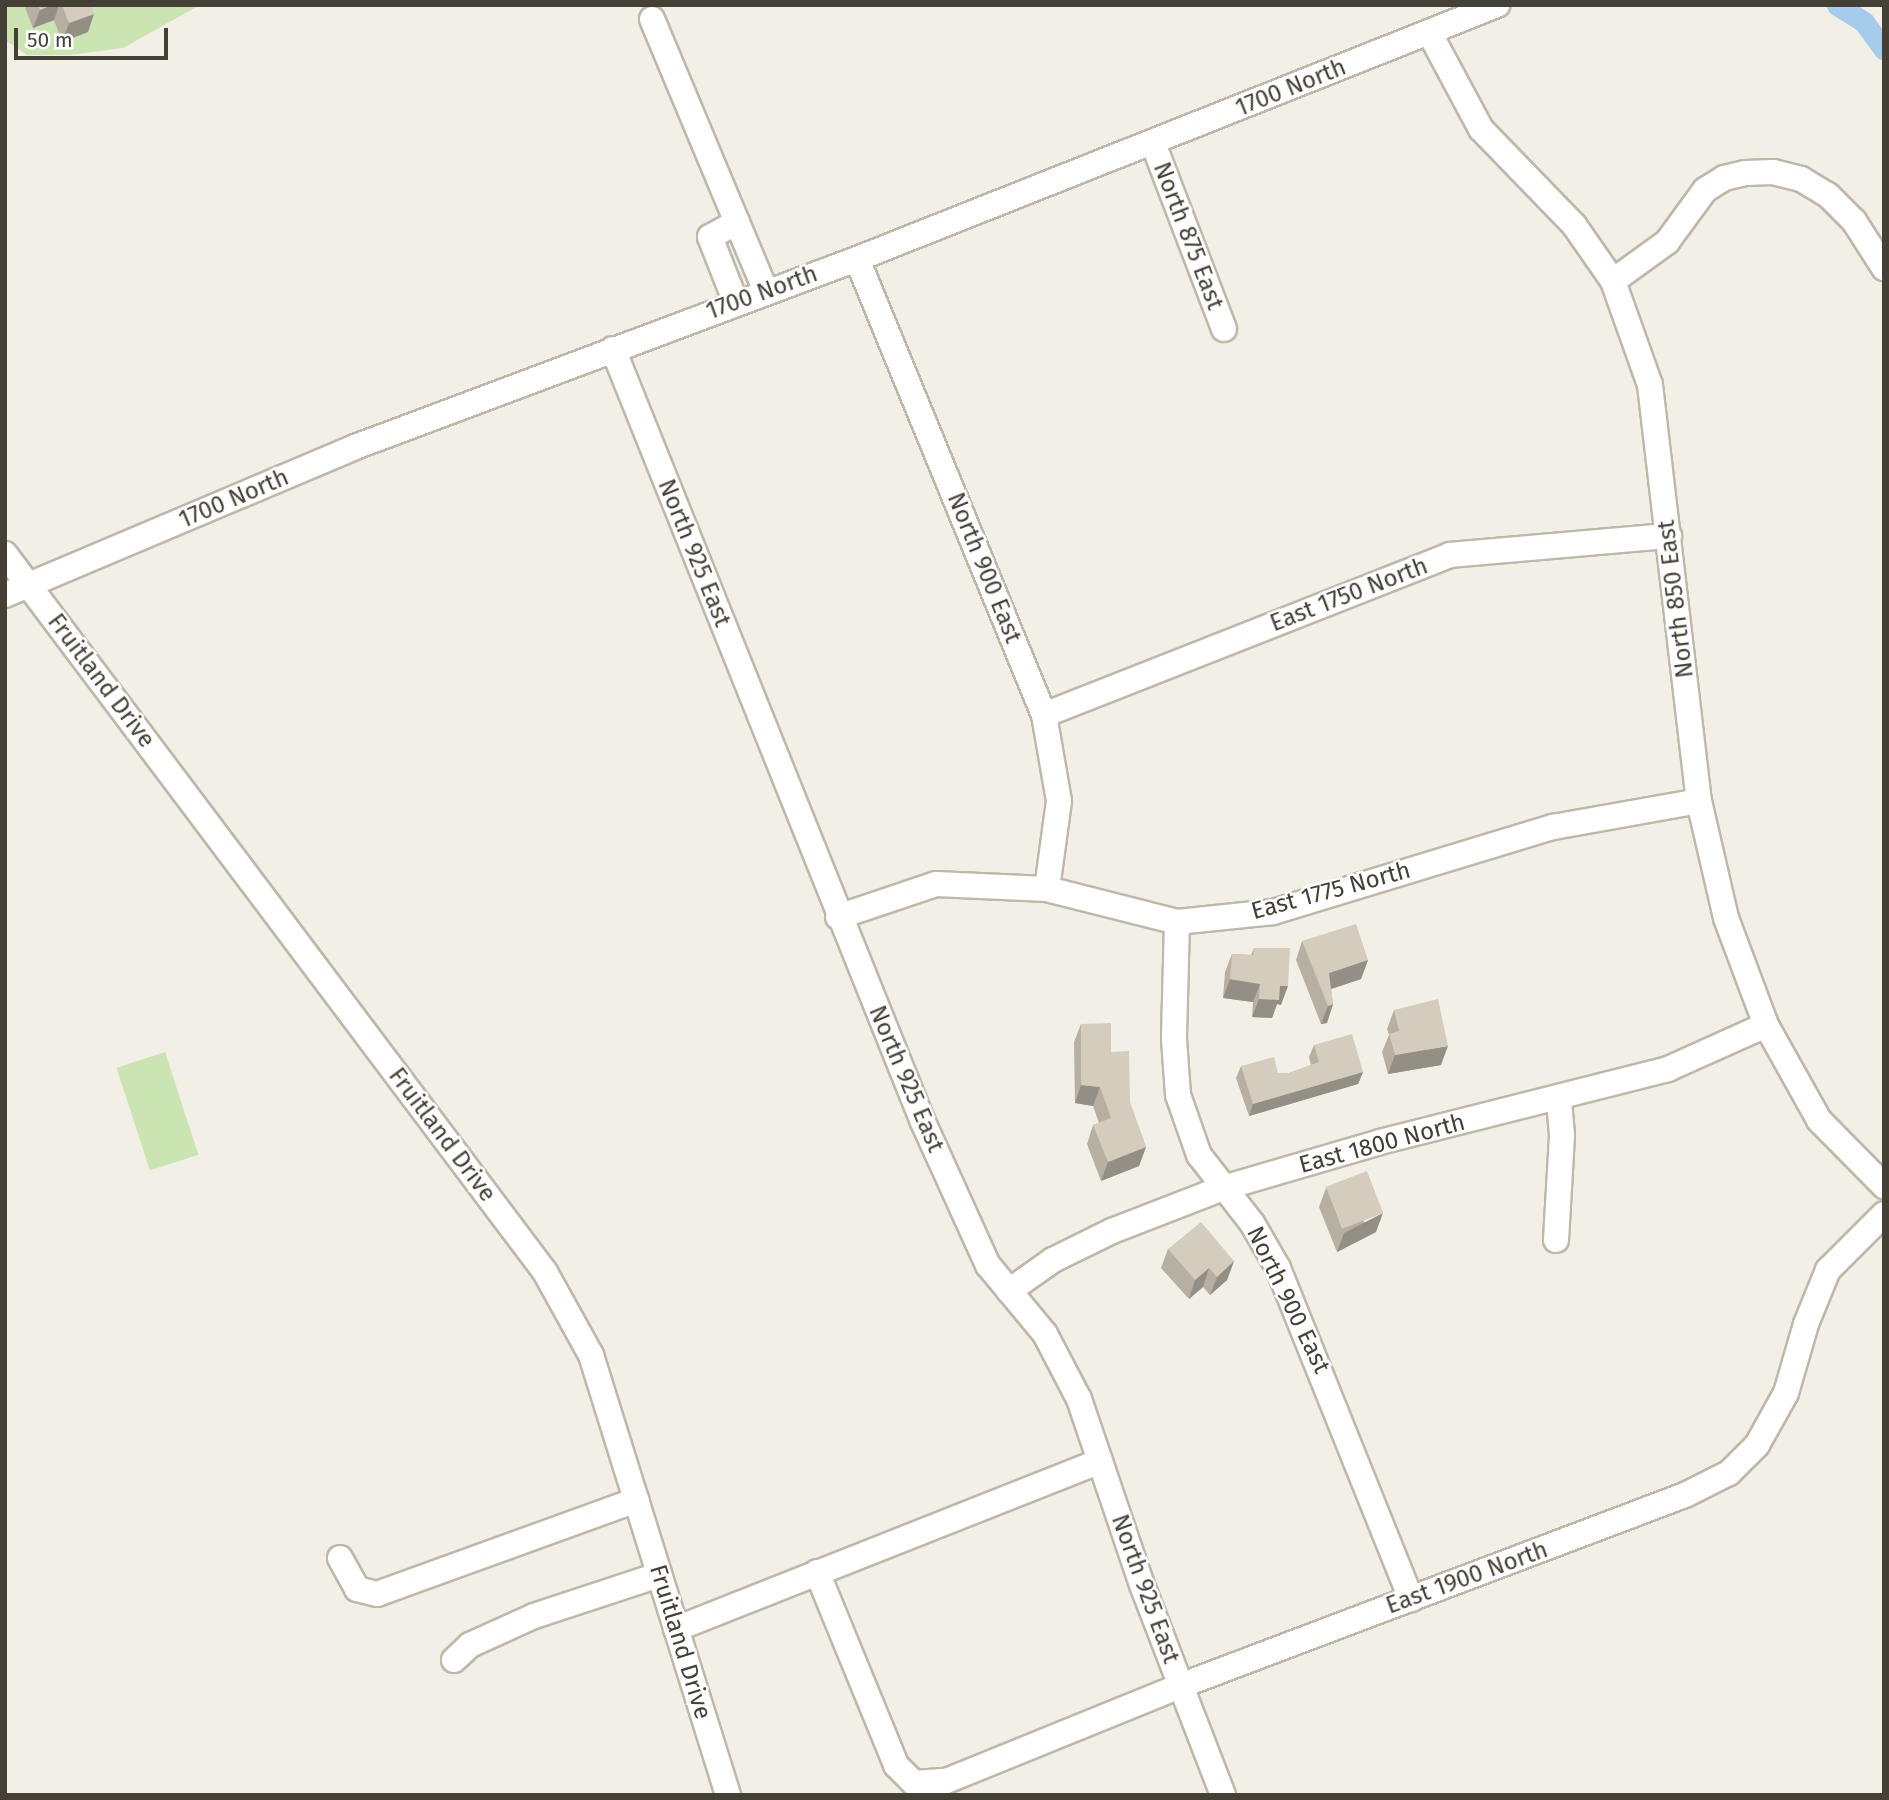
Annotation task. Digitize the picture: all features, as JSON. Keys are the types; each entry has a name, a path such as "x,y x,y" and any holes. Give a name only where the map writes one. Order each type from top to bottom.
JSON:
{"street":[{"name":"1700 North","path":"5,595 355,447 856,258 1497,5"},
{"path":"652,19 766,292"},
{"name":"North 850 East","path":"1429,32 1481,129 1574,225 1613,281 1650,384 1699,801 1726,918 1766,1025 1819,1120 1884,1186"},
{"name":"North 875 East","path":"1153,143 1224,329"},
{"path":"1613,281 1667,242 1705,190 1724,178 1773,172 1801,179 1828,195 1854,221 1884,268"},
{"path":"736,303 710,237 737,222"},
{"name":"North 900 East","path":"856,258 1044,715 1059,801 1048,889"},
{"name":"North 925 East","path":"613,349 838,917 988,1265 1045,1334 1079,1399 1180,1685 1223,1795"},
{"name":"East 1750 North","path":"1044,715 1450,555 1669,536"},
{"name":"Fruitland Drive","path":"5,554 545,1272 591,1355 728,1795"},
{"name":"East 1775 North","path":"838,917 936,884 1048,889 1177,922 1273,912 1553,827 1699,801"},
{"name":"North 900 East","path":"1177,922 1174,1039 1178,1095 1199,1155 1252,1223 1278,1268 1411,1599"},
{"name":"East 1800 North","path":"1009,1291 1076,1248 1223,1188 1380,1142 1559,1099 1668,1069 1766,1025"},
{"path":"1556,1240 1562,1135 1559,1099"},
{"name":"East 1900 North","path":"817,1572 896,1765 914,1783 946,1781 1180,1685 1685,1496 1729,1473 1757,1445 1786,1393 1806,1324 1828,1270 1884,1214"},
{"path":"676,1629 1100,1461"},
{"path":"340,1558 357,1590 377,1594 637,1500"},
{"path":"454,1660 470,1645 534,1616 659,1575"}],"green space":[{"path":"5,5 200,5 123,48 70,55 27,55 5,40"},
{"path":"165,1052 198,1155 150,1170 116,1068"}],"building":[{"path":"38,5 52,5 40,10"},
{"path":"62,5 91,5 94,14 69,23"},
{"path":"1356,924 1368,960 1329,973 1333,1004 1328,1006 1302,941"},
{"path":"1254,948 1290,948 1288,986 1280,986 1279,1000 1259,999 1260,984 1230,979 1232,954 1253,955"},
{"path":"1438,999 1448,1046 1395,1055 1389,1034 1399,1031 1394,1010"},
{"path":"1111,1023 1111,1052 1129,1051 1130,1102 1146,1147 1108,1162 1093,1125 1111,1118 1100,1087 1081,1085 1081,1024"},
{"path":"1352,1034 1363,1072 1253,1104 1241,1066 1274,1057 1278,1073 1289,1073 1319,1062 1314,1045"},
{"path":"1367,1171 1383,1213 1342,1229 1326,1187"},
{"path":"1201,1222 1234,1261 1217,1277 1209,1268 1195,1280 1168,1249"}],"waterway":[{"path":"1837,5 1864,22 1884,50"}]}
